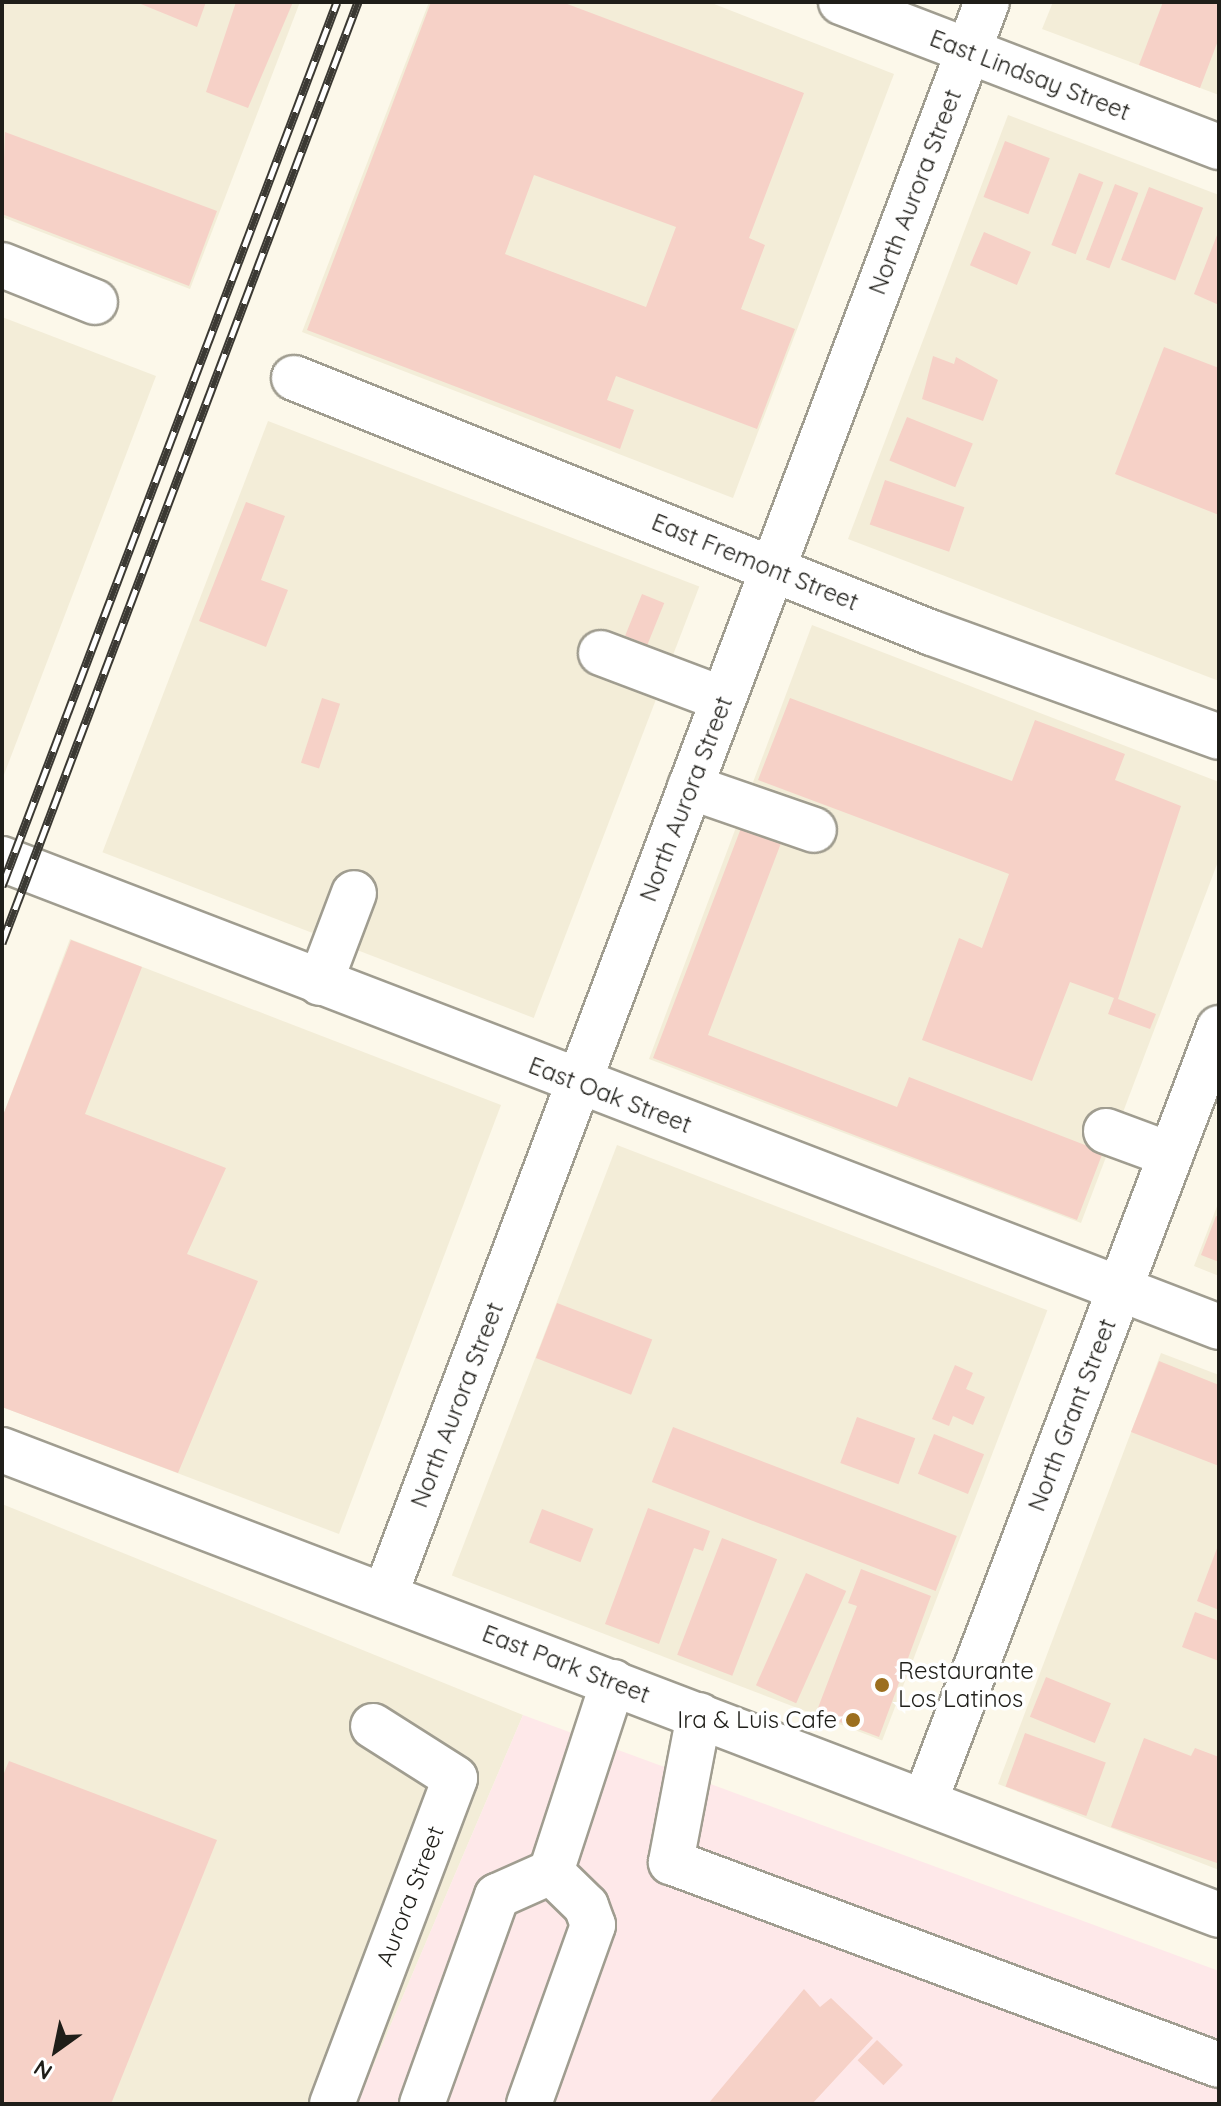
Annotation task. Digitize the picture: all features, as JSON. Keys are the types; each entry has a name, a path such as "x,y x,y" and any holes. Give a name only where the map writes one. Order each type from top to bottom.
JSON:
{"street":[{"name":"East Lindsay Street","path":"841,2 1219,147"},
{"name":"North Aurora Street","path":"385,1595 987,2"},
{"path":"2,265 95,302"},
{"name":"East Fremont Street","path":"294,378 772,569 1219,737"},
{"path":"601,653 723,699"},
{"path":"690,787 814,830"},
{"name":"East Oak Street","path":"2,859 579,1084 1219,1327"},
{"path":"320,983 354,893"},
{"name":"North Grant Street","path":"925,1801 1219,1028"},
{"path":"1106,1131 1171,1155"},
{"name":"East Park Street","path":"2,1450 1219,1915"},
{"path":"422,2104 497,1896 551,1872 613,1682"},
{"path":"699,1715 671,1862 1219,2065"},
{"name":"Aurora Street","path":"332,2104 455,1778 373,1726"},
{"path":"529,2104 593,1925 586,1906 551,1872"}],"shaded area":[{"path":"2,2 300,2 190,289 2,217"},
{"path":"429,2 709,2 894,74 733,498 302,332"},
{"path":"1053,2 1219,2 1219,95 1042,29"},
{"path":"1008,115 1219,195 1219,681 848,539"},
{"path":"2,317 156,376 2,780"},
{"path":"268,421 699,587 534,1018 102,852"},
{"path":"812,625 1219,782 1219,859 1081,1223 649,1059"},
{"path":"70,939 501,1105 339,1534 2,1407 2,1118"},
{"path":"617,1145 1047,1310 882,1741 452,1575"},
{"path":"1219,1201 1219,1276 1194,1266"},
{"path":"1161,1353 1219,1375 1219,1870 998,1784"},
{"path":"2,1504 523,1715 357,2104 2,2104"},
{"path":"523,1715 1219,1971 1219,2104 357,2104"}],"building":[{"path":"136,2 206,2 197,27"},
{"path":"236,2 293,2 248,108 206,92"},
{"path":"431,2 562,2 804,93 749,238 765,245 741,309 795,329 757,429 616,376 607,400 634,410 620,449 307,330","holes":["534,175 676,227 646,307 505,254"]},
{"path":"1163,2 1219,2 1219,38 1200,88 1139,65"},
{"path":"5,132 217,211 189,286 2,214"},
{"path":"1005,141 1050,158 1028,214 983,197"},
{"path":"1079,173 1103,182 1076,254 1051,245"},
{"path":"1115,184 1138,193 1109,269 1086,260"},
{"path":"1149,187 1203,208 1175,281 1121,260"},
{"path":"1219,230 1219,305 1194,294"},
{"path":"984,232 1031,252 1017,285 970,265"},
{"path":"1164,347 1219,368 1219,515 1115,474"},
{"path":"933,356 954,364 956,357 998,380 983,421 922,399"},
{"path":"907,417 973,444 955,487 889,461"},
{"path":"885,480 964,507 949,552 870,524"},
{"path":"246,502 285,516 261,580 288,590 266,647 199,621"},
{"path":"642,594 664,603 647,645 625,636"},
{"path":"322,698 340,704 319,769 301,763"},
{"path":"790,698 1012,781 1035,720 1125,754 1115,780 1181,806 1118,999 1156,1014 1150,1029 1108,1014 1114,998 1070,982 1032,1081 922,1040 959,938 982,948 1009,874 758,780"},
{"path":"746,815 786,830 708,1035 897,1107 909,1077 1103,1152 1077,1220 653,1058"},
{"path":"71,940 142,967 85,1114 226,1168 187,1254 258,1281 178,1473 2,1407 2,1118"},
{"path":"1216,1216 1219,1217 1219,1262 1201,1255"},
{"path":"557,1303 652,1340 631,1395 536,1358"},
{"path":"1159,1361 1219,1385 1219,1466 1131,1432"},
{"path":"955,1365 973,1373 966,1389 985,1397 973,1425 953,1416 949,1426 932,1419"},
{"path":"857,1417 915,1438 899,1484 840,1463"},
{"path":"673,1427 957,1536 936,1591 652,1482"},
{"path":"934,1434 984,1454 968,1494 918,1474"},
{"path":"648,1508 710,1531 703,1551 694,1548 659,1644 605,1624"},
{"path":"542,1509 593,1529 580,1562 529,1543"},
{"path":"722,1538 777,1559 732,1676 677,1655"},
{"path":"1219,1543 1219,1610 1197,1601"},
{"path":"861,1569 931,1596 879,1737 816,1713 857,1606 848,1603"},
{"path":"806,1573 846,1591 796,1703 756,1685"},
{"path":"1195,1612 1219,1621 1219,1661 1182,1647"},
{"path":"1046,1677 1111,1703 1095,1743 1030,1717"},
{"path":"1025,1733 1106,1762 1086,1816 1006,1787"},
{"path":"1144,1738 1191,1756 1195,1748 1219,1757 1217,1863 1111,1827"},
{"path":"9,1761 217,1840 111,2104 2,2104 2,1778"},
{"path":"804,1989 820,2007 831,1998 873,2038 812,2104 708,2104"},
{"path":"877,2040 903,2065 883,2085 858,2060"}],"railway":[{"path":"2,886 337,2"},
{"path":"2,943 358,2"}],"place":[{"name":"Restaurante Los Latinos","path":"882,1685"},
{"name":"Ira & Luis Cafe","path":"853,1720"}]}
